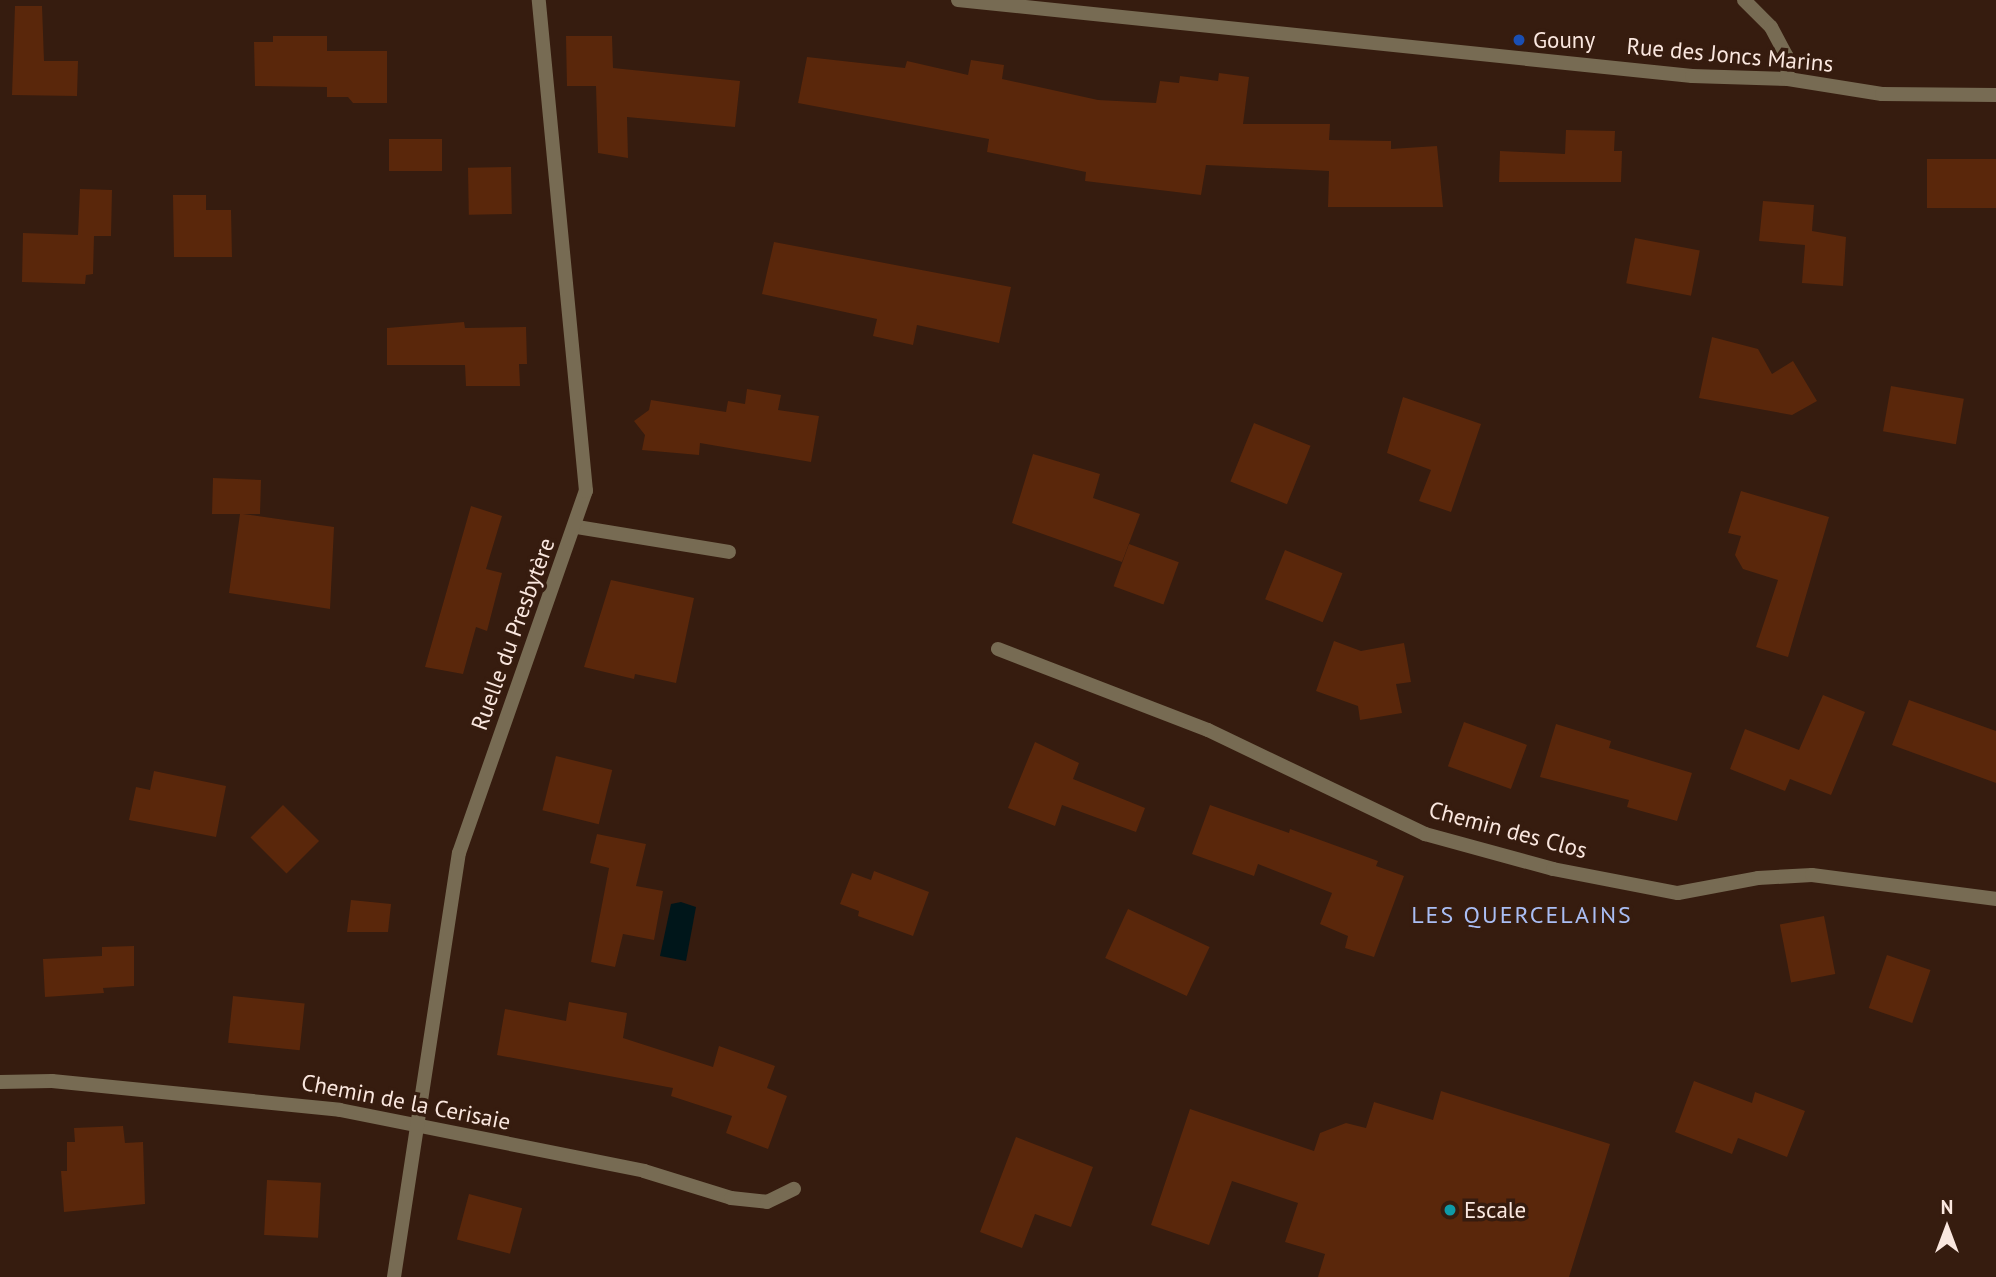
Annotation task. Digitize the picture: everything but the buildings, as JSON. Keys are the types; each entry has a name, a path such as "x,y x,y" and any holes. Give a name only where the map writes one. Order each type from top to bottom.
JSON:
{"street":[{"name":"Ruelle du Presbytère","path":"394,1277 459,853 576,527 586,491 539,0"},
{"name":"Rue des Joncs Marins","path":"958,0 1692,76 1788,79 1882,94 1996,95"},
{"path":"1744,0 1771,27 1786,55 1788,79"},
{"path":"576,527 729,552"},
{"name":"Chemin des Clos","path":"998,649 1208,730 1425,834 1553,870 1678,893 1758,878 1812,875 1996,899"},
{"name":"Chemin de la Cerisaie","path":"0,1082 52,1082 239,1097 417,1125 644,1171 731,1198 767,1202 794,1189"}],"shaded area":[{"path":"681,902 696,907 686,961 660,956 671,904"}],"place":[{"name":"Gouny","path":"1519,40"},
{"name":"Escale","path":"1450,1210"}],"district":[{"name":"LES QUERCELAINS","path":"1522,915"}]}
